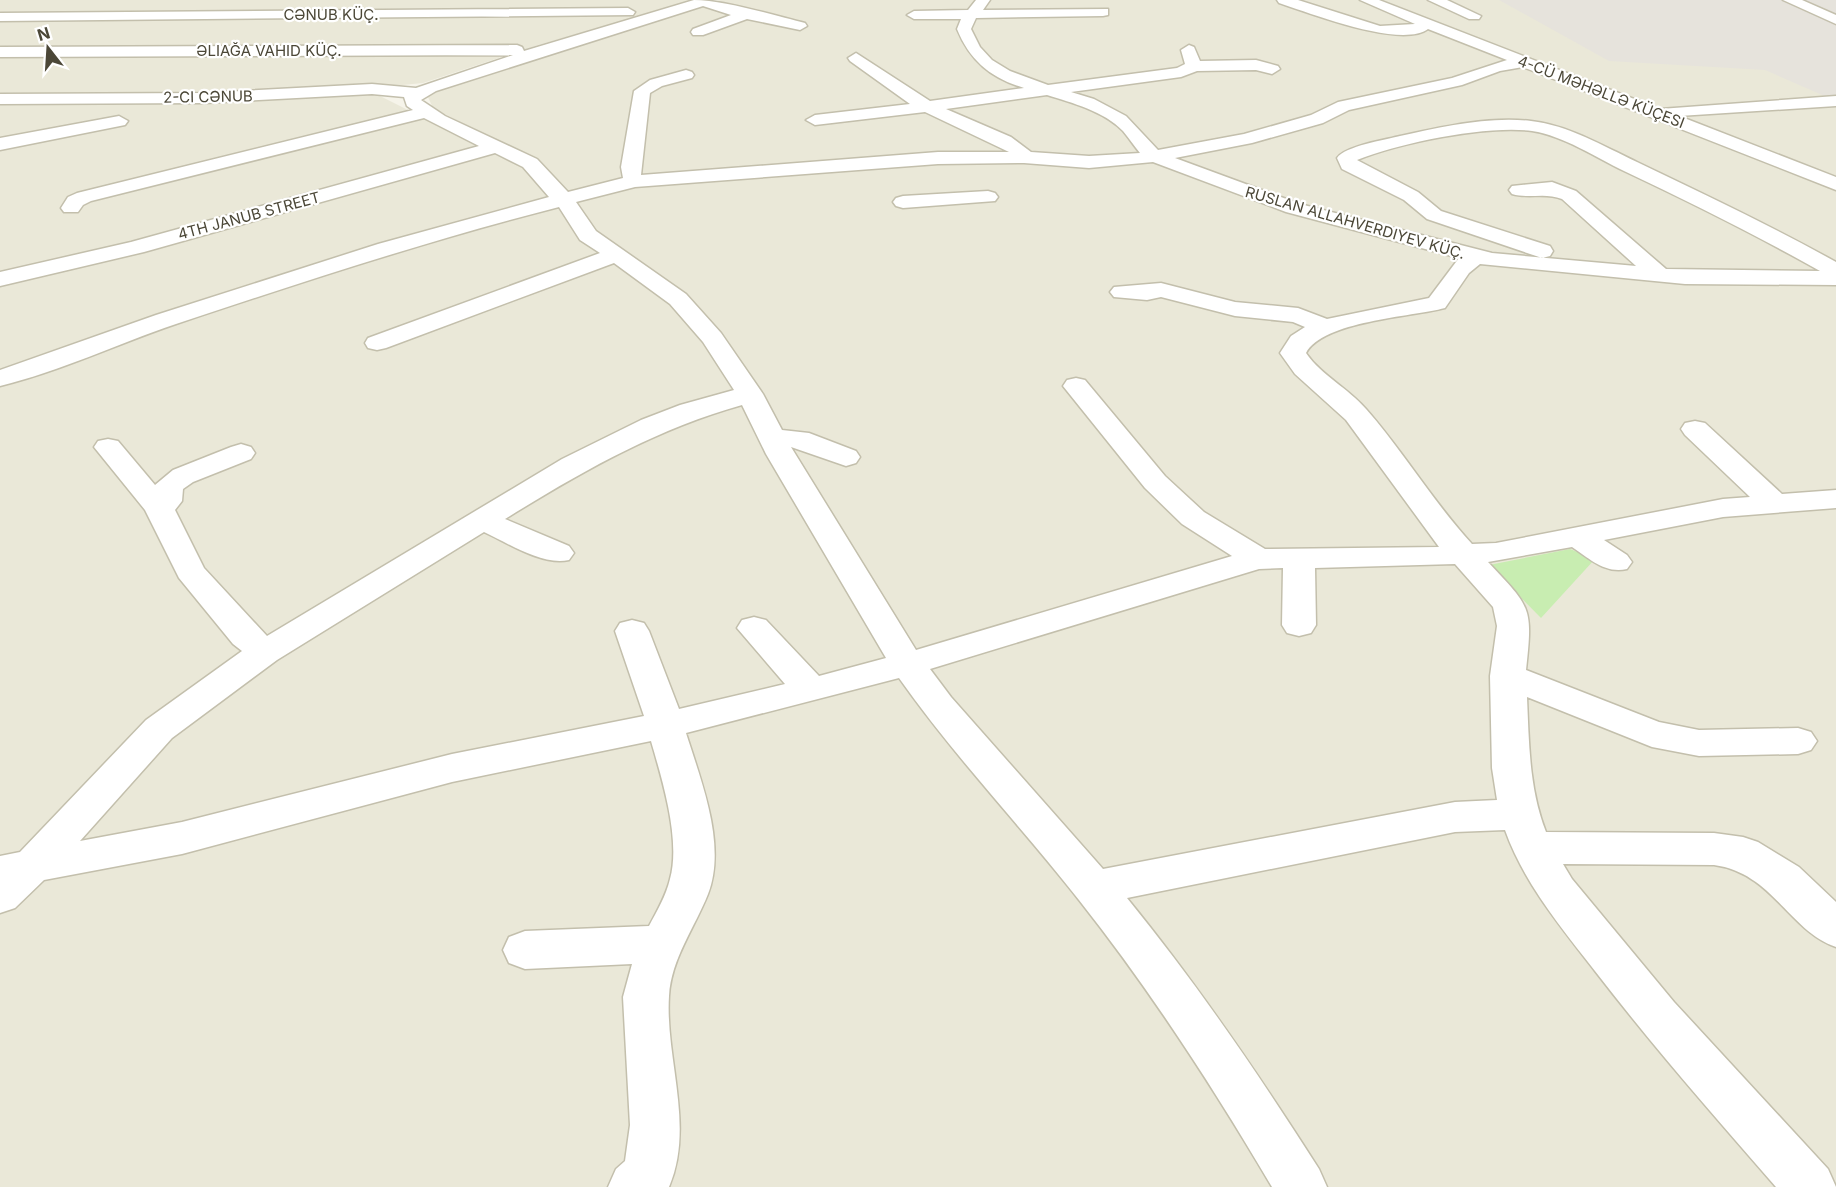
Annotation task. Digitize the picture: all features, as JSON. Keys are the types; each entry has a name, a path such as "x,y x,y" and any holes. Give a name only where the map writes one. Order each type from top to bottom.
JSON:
{"street":[{"path":"0,28 55,0"},
{"path":"1284,0 1357,21 1379,30 1432,27"},
{"name":"4-CÜ MƏHƏLLƏ KÜÇESI","path":"1366,0 1834,182"},
{"path":"1435,0 1474,16"},
{"path":"1790,0 1836,20"},
{"path":"71,208 75,201 84,197 421,102 447,82 537,52 707,1 800,26"},
{"path":"698,32 753,15 804,10"},
{"name":"CƏNUB KÜÇ.","path":"0,17 626,12 661,14"},
{"path":"911,20 974,13 1103,12"},
{"name":"RUSLAN ALLAHVERDIYEV KÜÇ.","path":"974,13 969,42 993,67 1016,80 1107,111 1131,129 1140,146 1156,157 1212,180 1293,208 1372,227 1474,257 1660,275 1836,278"},
{"path":"1357,21 1404,15"},
{"name":"ƏLIAĞA VAHID KÜÇ.","path":"0,52 501,49 537,52"},
{"path":"1500,53 1530,52 1571,63"},
{"path":"856,58 877,77 963,125 1012,145 1024,157"},
{"path":"0,378 37,367 165,320 386,249 635,181 854,163 963,157 1024,157 1098,162 1156,157 1264,135 1323,117 1339,107 1456,82 1496,67 1522,62"},
{"path":"1188,63 1210,81"},
{"path":"815,120 927,105 995,99 1188,63 1256,65 1272,69"},
{"path":"447,82 467,83 512,74"},
{"path":"635,181 631,175 631,167 642,91 656,83 686,75"},
{"path":"1611,95 1628,88"},
{"name":"2-CI CƏNUB","path":"0,99 205,98 372,89 421,102"},
{"path":"1656,112 1836,101"},
{"path":"421,102 497,147 530,163 546,183 564,199 588,235 678,299 718,347 750,394 771,438 908,665 938,706 1094,888 1165,978 1237,1083 1300,1187"},
{"path":"0,144 119,121"},
{"path":"1594,269 1582,262 1505,240 1434,215 1411,196 1349,165 1346,158 1458,132 1513,124 1532,126 1581,143 1702,199 1836,272"},
{"name":"4TH JANUB STREET","path":"0,279 147,244 497,147"},
{"path":"903,202 994,204 963,157"},
{"path":"1519,190 1552,188 1569,195 1660,275"},
{"path":"377,344 616,255"},
{"path":"1474,257 1459,267 1445,296 1437,303 1324,326 1303,336 1295,344 1293,353 1304,369 1356,414 1462,555 1501,594 1513,614 1508,676 1511,768 1525,831 1557,891 1657,1016 1810,1187"},
{"path":"1122,292 1147,293 1153,282 1235,309 1298,315 1324,326"},
{"path":"1076,386 1155,482 1193,518 1258,559"},
{"path":"0,896 15,870 159,729 265,652 480,519 618,440 690,411 750,394"},
{"path":"1695,429 1774,503"},
{"path":"771,438 799,439 846,457"},
{"path":"108,447 159,508 189,571 245,636 265,652"},
{"path":"159,508 167,501 169,486 183,476 241,453"},
{"path":"15,870 182,838 452,768 666,725 811,690 908,665 1208,572 1258,559 1412,558 1496,552 1723,508 1836,499"},
{"path":"480,519 558,553"},
{"path":"1578,537 1617,562"},
{"path":"1299,557 1299,625"},
{"path":"754,628 811,690"},
{"path":"632,631 646,661 666,725 693,842 693,876 649,976 646,997 655,1125 649,1174 634,1187"},
{"path":"1508,676 1652,734 1699,743 1798,741"},
{"path":"1094,888 1455,817 1525,831 1743,853 1784,879 1836,929"},
{"path":"525,950 663,944"}],"shaded area":[{"path":"0,0 698,0 538,45 423,83 382,87 376,94 484,148 120,247 0,274"},
{"path":"720,0 1836,0 1836,1187 0,1187 0,284 126,256 513,149 433,108 427,95 439,88 556,50"},
{"path":"1499,0 1836,0 1836,101 1765,70 1609,61"}],"green space":[{"path":"1570,549 1595,559 1541,618 1489,565"}]}
